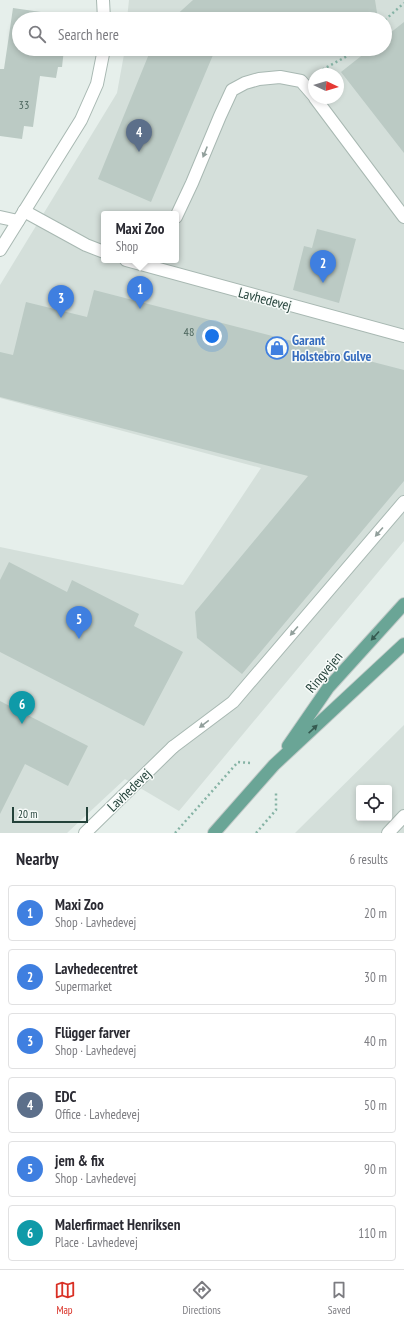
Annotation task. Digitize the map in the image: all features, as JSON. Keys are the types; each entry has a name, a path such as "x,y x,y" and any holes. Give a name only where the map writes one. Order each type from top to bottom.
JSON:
{"main road":[{"name":"Ringvejen","path":"274,765 328,688 404,604"},
{"name":"Ringvejen","path":"214,833 274,765 404,644"}],"street":[{"path":"103,0 104,12"},
{"path":"0,250 80,120 97,84 103,56"},
{"path":"179,211 232,90 245,83 259,79 280,77 301,81 308,89"},
{"path":"320,104 404,217"},
{"path":"0,217 21,216 101,251"},
{"name":"Lavhedevej","path":"137,263 404,336"},
{"name":"Lavhedevej","path":"85,833 173,747 233,702 404,502"},
{"path":"388,833 404,816"}],"path":[{"path":"392,13 404,2"},
{"path":"325,68 347,56"},
{"path":"175,833 238,762 274,765 276,810 256,833"}],"shaded area":[{"path":"129,0 404,0 404,541 179,811 125,779 67,833 0,833 0,547 183,585 261,468 0,398 0,285 117,93 124,56 392,56 392,12 128,12"},
{"path":"404,725 404,833 295,833"}],"building":[{"path":"193,0 375,0 377,12 180,12"},
{"path":"13,8 41,12 12,12"},
{"path":"12,15 12,56 63,56 62,67 58,67 56,78 40,76 33,127 24,126 22,139 0,136 0,69 4,69"},
{"path":"404,22 404,153 344,76 344,70 361,56 392,56 392,31"},
{"path":"148,56 213,56 151,202 98,179"},
{"path":"317,229 356,239 339,303 293,290 304,246 312,248"},
{"path":"94,290 404,370 404,481 242,674 197,638 195,612 308,476 0,397 0,352 13,355 26,302 87,317"},
{"path":"9,562 67,592 72,580 139,614 134,626 183,652 144,726 0,652 0,580"},
{"path":"0,701 88,746 68,786 25,764 0,814"}],"place":[{"name":"EDC","path":"139,152"},
{"name":"Lavhedecentret","path":"323,283"},
{"name":"Maxi Zoo","path":"140,309"},
{"name":"Flügger farver","path":"61,318"},
{"name":"Garant Holstebro Gulve","path":"277,348"},
{"name":"jem & fix","path":"79,639"},
{"name":"Malerfirmaet Henriksen","path":"22,724"}]}
